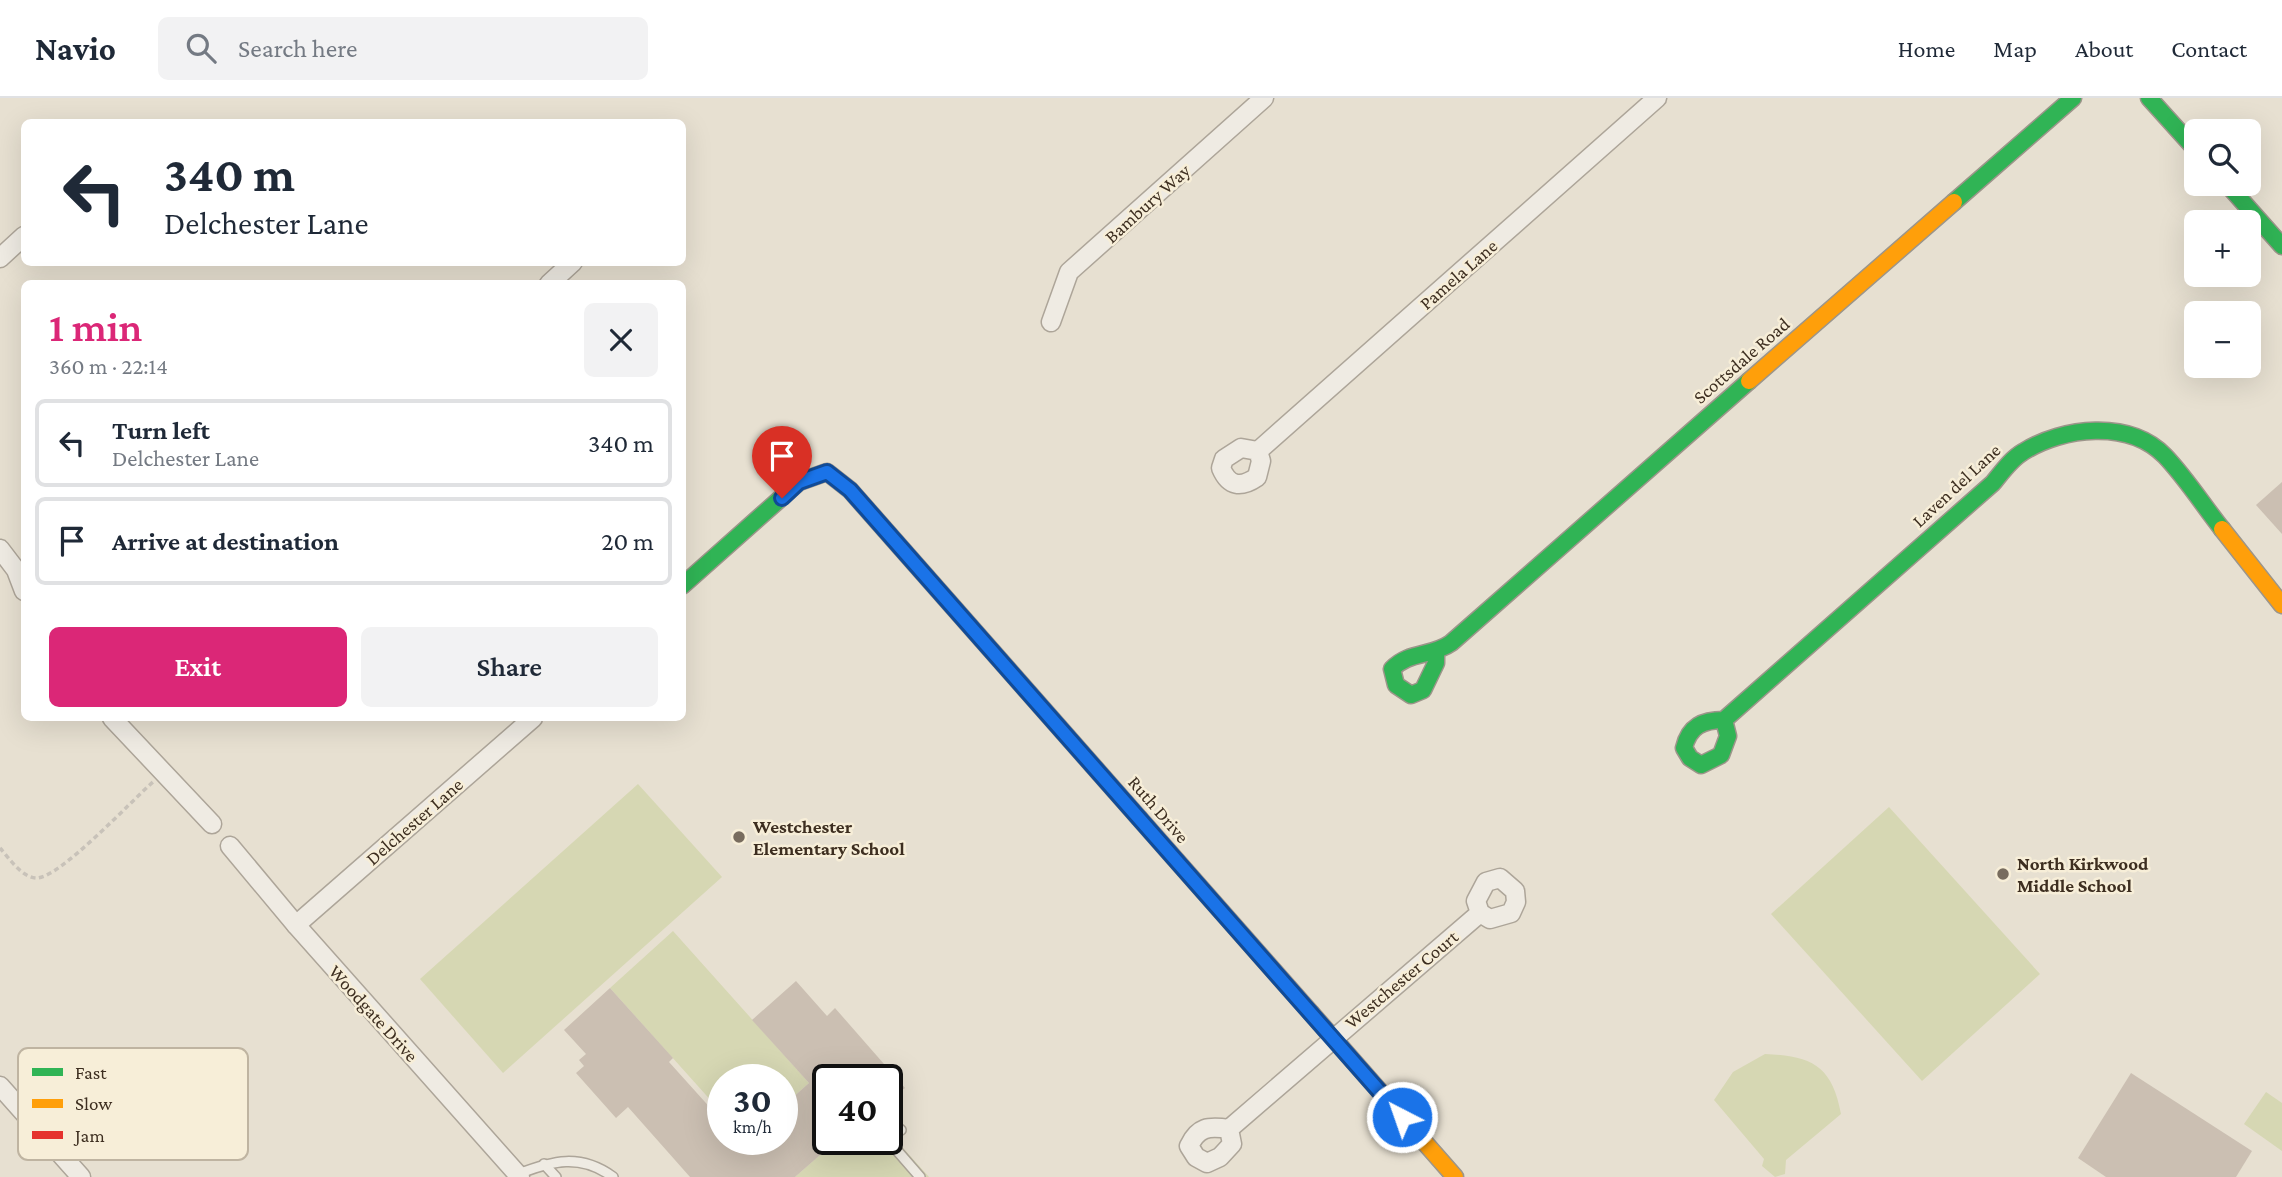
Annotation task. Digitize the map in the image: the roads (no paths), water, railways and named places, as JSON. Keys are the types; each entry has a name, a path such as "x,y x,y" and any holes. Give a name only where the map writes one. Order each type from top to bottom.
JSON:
{"street":[{"name":"Bambury Way","path":"1051,322 1069,272 1264,98"},
{"name":"Pamela Lane","path":"1258,451 1657,98"},
{"name":"Scottsdale Road","path":"1436,653 2073,98"},
{"path":"2149,98 2184,137"},
{"path":"2238,196 2282,246"},
{"path":"0,258 21,239"},
{"path":"553,280 569,266"},
{"name":"Laven del Lane","path":"1724,720 1982,492 2021,453 2080,429 2113,431 2150,444 2164,455 2282,606"},
{"name":"Ruth Drive","path":"686,582 799,482 827,472 850,490 1455,1177"},
{"path":"0,549 16,570 21,583"},
{"path":"115,721 212,824"},
{"name":"Delchester Lane","path":"296,925 530,721"},
{"name":"Woodgate Drive","path":"230,846 296,925 519,1175"},
{"name":"Westchester Court","path":"1228,1129 1332,1037 1480,913"},
{"path":"0,1086 18,1106"},
{"path":"66,1160 81,1177"}],"lane":[{"path":"901,1155 920,1177"},
{"path":"519,1175 556,1160 593,1165 613,1177"},
{"path":"544,1164 556,1177"}],"place":[{"name":"Westchester Elementary School","path":"739,837"},
{"name":"North Kirkwood Middle School","path":"2003,874"}]}
